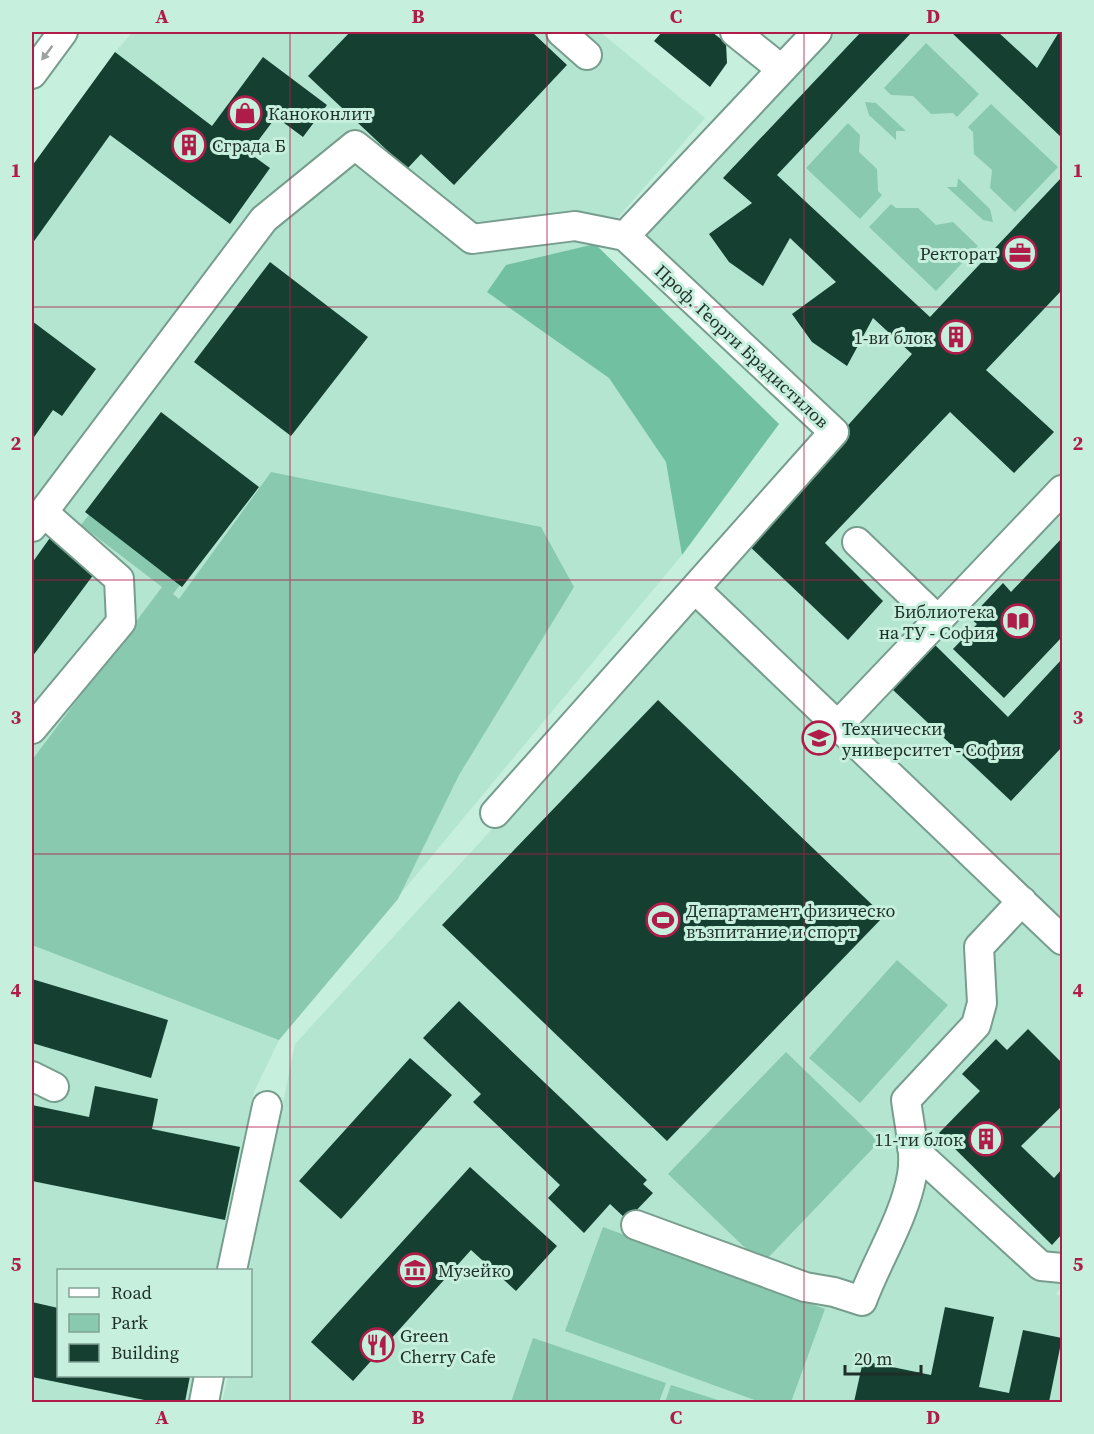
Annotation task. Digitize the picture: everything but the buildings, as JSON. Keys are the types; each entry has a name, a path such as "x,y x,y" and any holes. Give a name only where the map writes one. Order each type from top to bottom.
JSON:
{"street":[{"path":"32,74 63,32"},
{"path":"561,32 587,55"},
{"path":"735,32 781,69"},
{"path":"32,729 121,622 119,579 37,519 264,219 355,145 472,239 575,226 625,237 817,32"},
{"name":"Проф. Георги Брадистилов","path":"625,237 834,432 695,589"},
{"path":"838,725 1062,490"},
{"path":"857,542 938,620"},
{"path":"495,813 695,589 1062,940"},
{"path":"636,1225 805,1287 834,1292 861,1301 902,1209 912,1174 912,1148 906,1100 976,1025 982,1003 979,947 1022,901"},
{"path":"232,1269 267,1106"},
{"path":"912,1148 1041,1266 1062,1268"},
{"path":"204,1402 209,1377"}],"shaded area":[{"path":"133,32 600,32 705,118 595,244 779,424 682,555 279,1040 254,1092 221,1269 57,1269 57,1377 201,1377 196,1402 32,1402 32,166 115,52"},
{"name":"Технически университет - София","path":"836,32 1062,32 1062,1287 1056,1294 1062,1296 1062,1402 222,1402 228,1377 252,1377 252,1269 249,1269 295,1044 856,432 643,233"},
{"path":"595,244 779,424 682,555 666,462 609,378 487,292 506,265"}],"green space":[{"path":"926,43 979,94 957,117 953,113 931,114 913,96 891,95 884,88"},
{"path":"865,102 876,103 906,131 896,131 896,140 869,115"},
{"path":"991,104 1058,167 1015,212 990,188 992,170 974,154 973,132 968,127"},
{"path":"848,123 860,135 859,152 877,169 878,191 882,195 860,219 806,168"},
{"path":"958,178 990,209 993,222 983,220 947,187 957,187"},
{"path":"891,204 896,208 918,208 936,225 953,222 978,246 936,291 869,227"},
{"path":"162,420 253,490 173,594 179,599 271,472 541,527 574,587 459,775 398,899 279,1040 32,945 32,760 162,587 81,525"},
{"path":"897,960 948,1005 860,1103 809,1058"},
{"path":"786,1052 879,1142 762,1264 668,1174"},
{"path":"603,1227 825,1309 791,1402 760,1402 565,1331"},
{"path":"533,1338 666,1383 659,1402 511,1402"},
{"path":"671,1385 724,1402 665,1402"}],"place":[{"name":"Каноконлит","path":"245,113"},
{"name":"Сграда Б","path":"189,145"},
{"name":"Ректорат","path":"1020,253"},
{"name":"1-ви блок","path":"956,337"},
{"name":"Библиотека на ТУ - София","path":"1018,621"},
{"name":"Технически университет - София","path":"819,738"},
{"name":"Департамент физическо възпитание и спорт","path":"663,920"},
{"name":"11-ти блок","path":"986,1139"},
{"name":"Музейко","path":"415,1270"},
{"name":"Green Cherry Cafe","path":"377,1345"}]}
